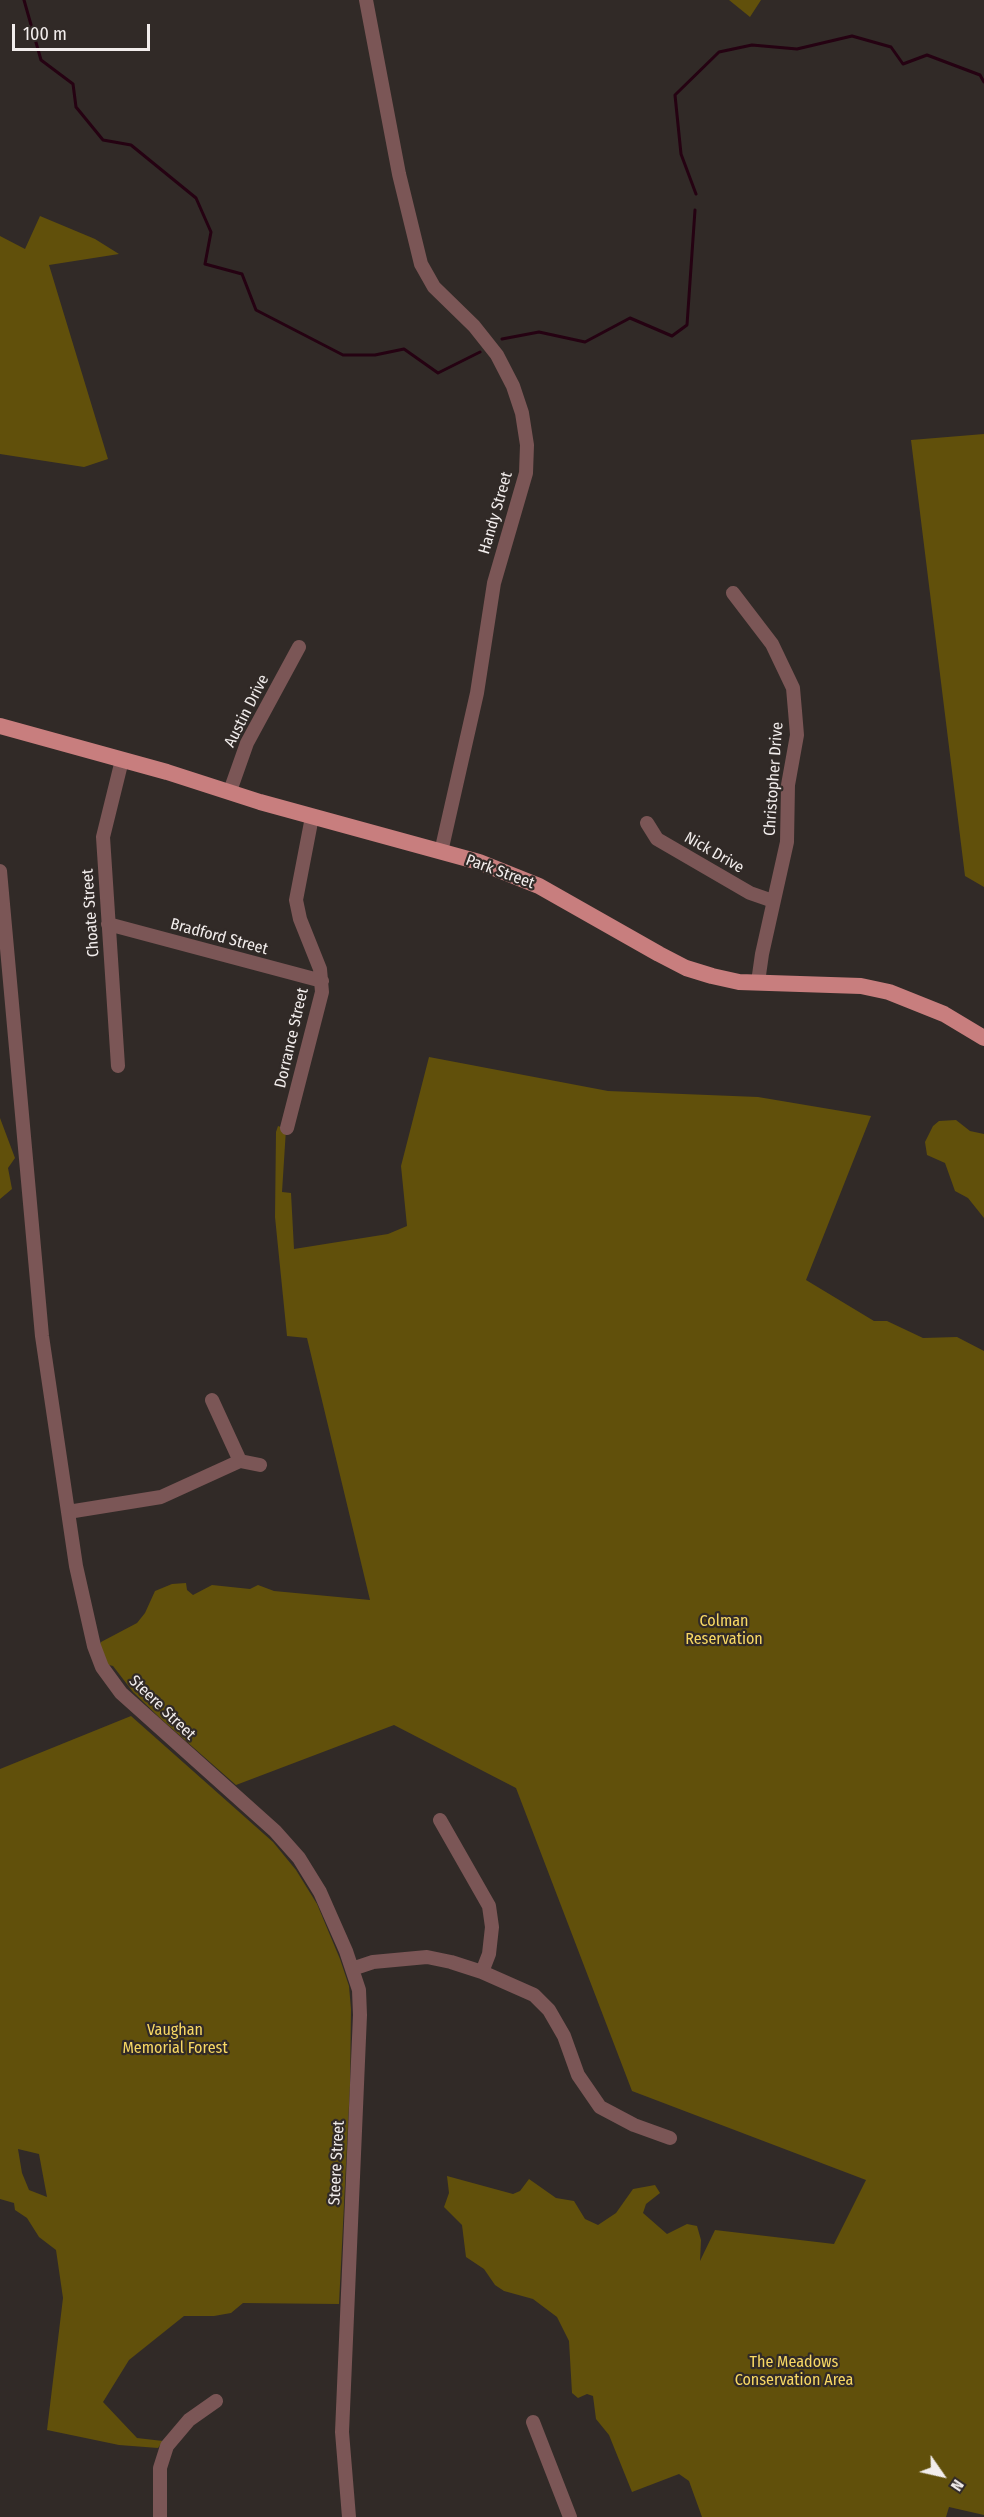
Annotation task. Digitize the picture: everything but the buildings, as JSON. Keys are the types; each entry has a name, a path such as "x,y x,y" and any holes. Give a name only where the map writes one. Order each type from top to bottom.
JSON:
{"main road":[{"name":"Park Street","path":"0,726 230,791 312,817 478,862 539,886 686,968 739,982 840,985 889,992 944,1014 984,1038"}],"street":[{"name":"Handy Street","path":"366,0 399,174 421,264 434,287 474,326 496,355 513,386 522,413 527,445 526,473 494,583 477,693 441,852"},
{"name":"Christopher Drive","path":"733,593 772,644 784,667 794,702 797,735 788,785 787,842 772,901 758,982"},
{"name":"Austin Drive","path":"230,791 247,743 299,647"},
{"name":"Choate Street","path":"118,1066 103,837 122,760"},
{"name":"Dorrance Street","path":"287,1128 320,1003 322,981 296,900 312,817"},
{"name":"Nick Drive","path":"647,823 657,839 750,893 772,901"},
{"name":"Steere Street","path":"0,871 37,1288 68,1512 85,1614 102,1667 121,1693 143,1715 245,1804 299,1858 320,1892 359,1990 360,2015 342,2432 349,2517"},
{"name":"Bradford Street","path":"108,924 322,981"},
{"path":"212,1400 240,1461"},
{"path":"68,1512 161,1497 240,1461 260,1465"},
{"path":"440,1820 489,1906 492,1927 489,1954 482,1972"},
{"path":"352,1969 373,1962 427,1957 482,1972 534,1995 549,2010 564,2036 578,2075 600,2107 634,2126 670,2138"},
{"path":"160,2517 160,2468 167,2446 184,2425 216,2401"},
{"path":"534,2422 570,2517"}],"green space":[{"path":"729,0 761,0 750,17"},
{"path":"40,216 95,239 119,254 49,265 108,459 84,467 0,454 0,236 25,249"},
{"path":"984,434 984,887 965,876 911,440"},
{"name":"Colman Reservation","path":"429,1057 608,1091 758,1097 871,1116 806,1280 874,1321 887,1321 923,1338 957,1337 984,1351 984,2515 949,2507 946,2517 702,2517 689,2481 679,2474 632,2492 609,2435 596,2419 593,2396 587,2394 578,2398 572,2393 569,2341 557,2317 533,2299 504,2291 495,2285 484,2269 466,2257 462,2225 444,2207 449,2193 447,2176 513,2194 520,2191 529,2179 556,2198 574,2201 585,2219 598,2225 616,2213 633,2189 655,2185 660,2193 646,2204 643,2213 667,2234 687,2224 697,2226 701,2240 700,2261 715,2230 834,2244 866,2180 632,2091 516,1788 394,1725 236,1785 133,1692 113,1666 105,1664 97,1650 101,1642 137,1623 145,1613 155,1591 172,1584 186,1583 187,1590 193,1595 212,1585 250,1589 258,1585 274,1591 370,1600 307,1338 287,1336 275,1217 276,1132 278,1126 286,1129 282,1192 291,1193 294,1249 388,1234 407,1226 401,1166"},
{"path":"0,1118 15,1158 8,1168 12,1189 0,1199"},
{"path":"956,1120 970,1131 984,1134 984,1218 968,1198 955,1191 945,1163 927,1155 925,1142 933,1126 939,1121"},
{"name":"Vaughan Memorial Forest","path":"131,1716 273,1842 296,1870 317,1904 349,1986 350,2085 339,2304 243,2303 231,2313 214,2316 184,2316 129,2360 103,2402 137,2438 163,2441 158,2448 119,2445 47,2430 63,2298 56,2250 39,2237 27,2218 15,2210 14,2203 0,2199 0,1769","holes":["18,2149 39,2154 47,2197 29,2190 22,2173"]}],"waterway":[{"path":"24,0 41,60 73,84 76,107 103,140 131,145 196,198 211,232 205,264 242,274 256,310 343,355 375,355 404,349 438,373 480,352"},
{"path":"696,194 681,154 675,95 719,52 752,45 797,49 852,36 891,47 903,64 927,55 980,75 984,82"},
{"path":"502,339 539,332 585,342 630,318 672,336 687,325 695,210"}],"park label":[{"name":"The Meadows Conservation Area","path":"794,2372"}]}
